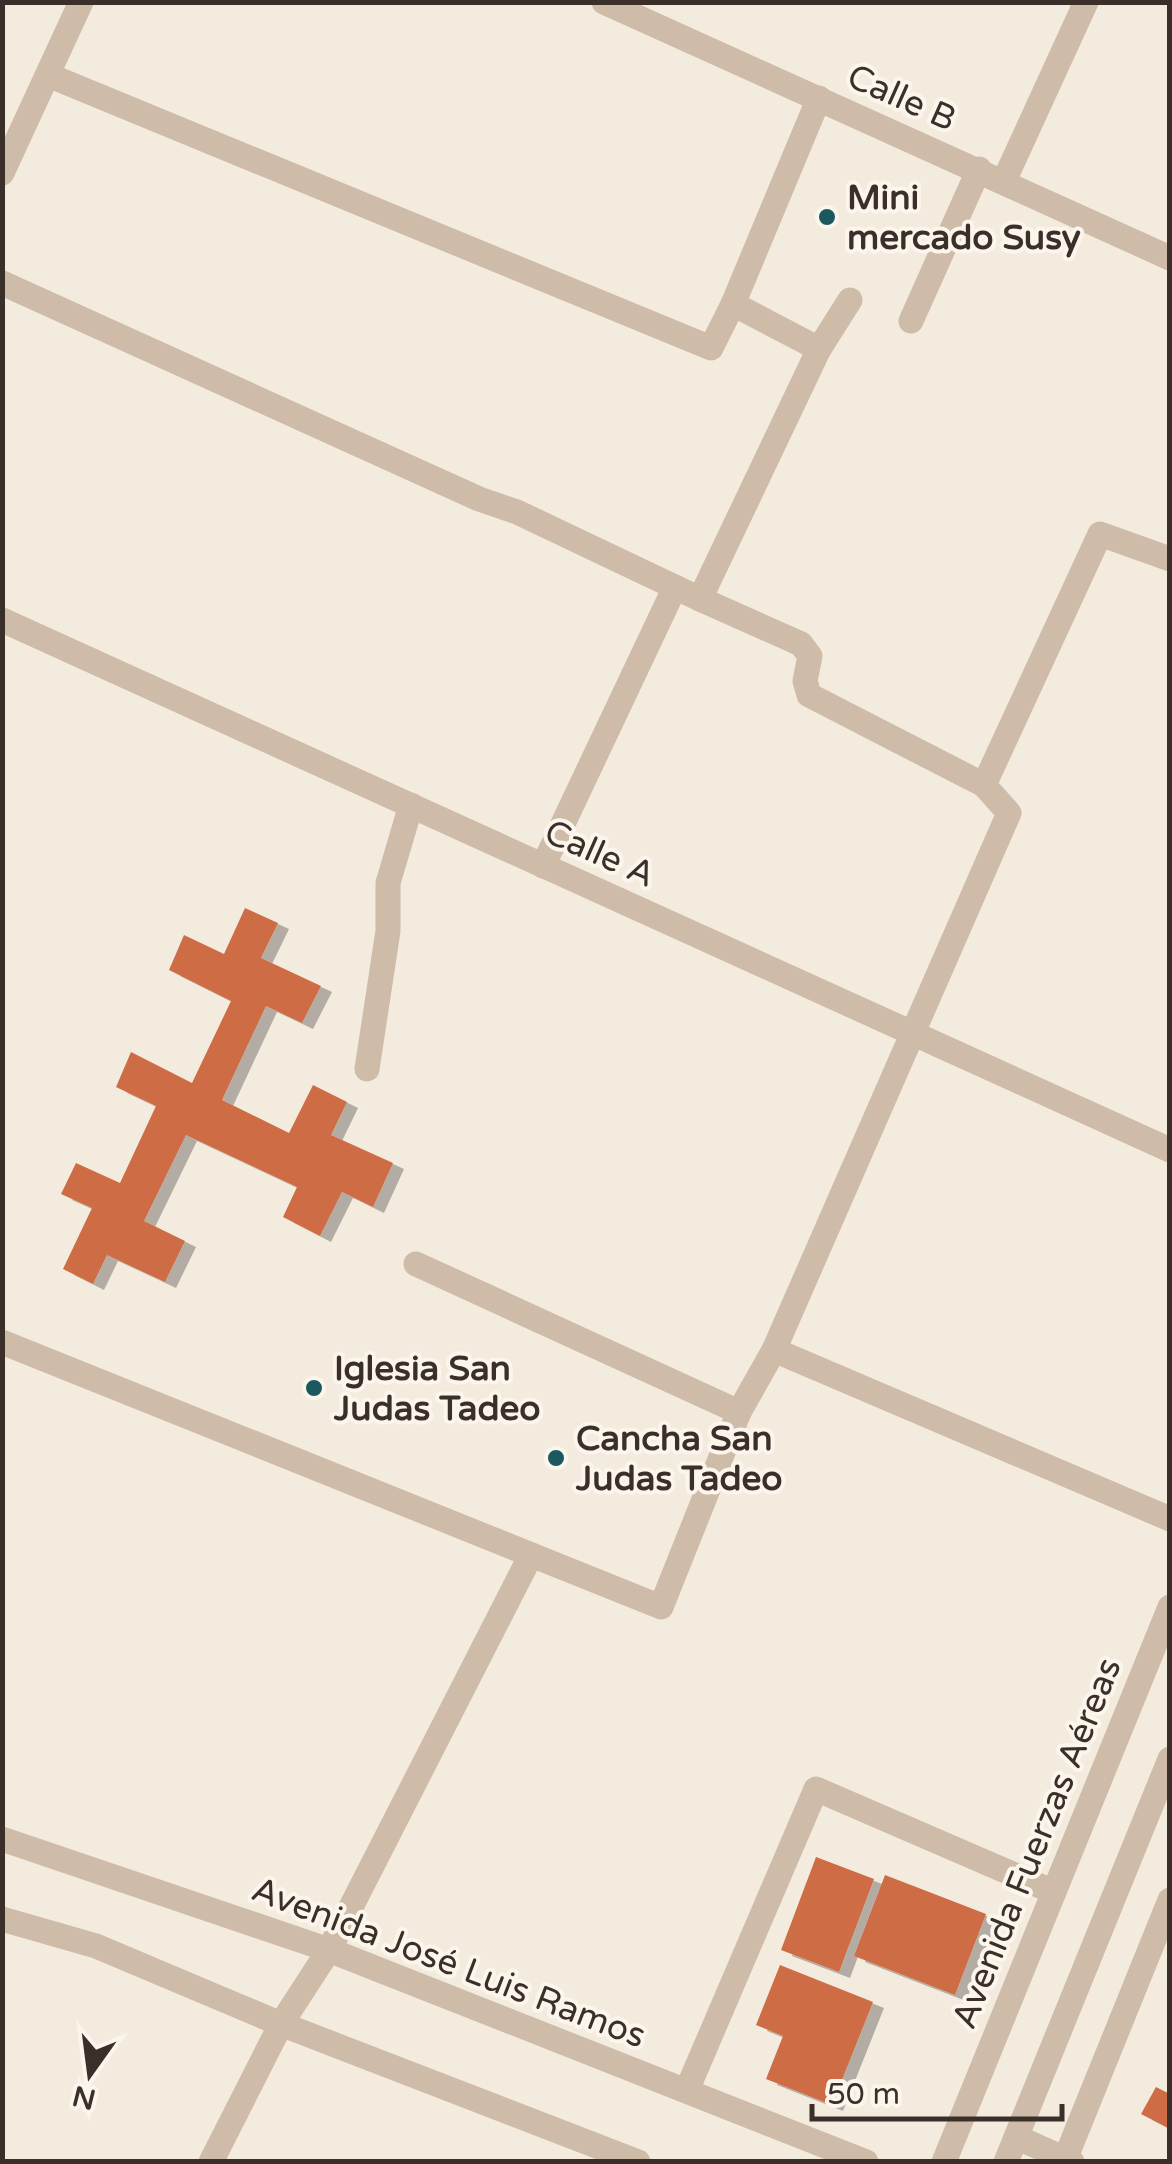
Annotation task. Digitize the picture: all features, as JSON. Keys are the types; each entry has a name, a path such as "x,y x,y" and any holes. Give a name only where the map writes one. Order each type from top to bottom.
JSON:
{"street":[{"path":"2,173 81,2"},
{"name":"Calle B","path":"604,2 1170,258"},
{"path":"1004,181 1086,2"},
{"path":"48,75 711,348 819,98"},
{"path":"911,321 978,169"},
{"path":"2,283 479,499 516,512 808,650 804,681 809,695 984,785 1009,812 774,1350 738,1412 661,1607 2,1342"},
{"path":"700,598 818,349 850,300"},
{"path":"733,304 818,349"},
{"path":"984,785 1100,534 1170,559"},
{"path":"543,866 676,587"},
{"name":"Calle A","path":"2,620 1170,1150"},
{"path":"367,1069 388,931 388,882 411,805"},
{"path":"416,1264 738,1412"},
{"path":"774,1350 1170,1519"},
{"path":"211,2162 281,2024 329,1950 531,1555"},
{"name":"Avenida Fuerzas Aéreas","path":"944,2162 1170,1606"},
{"path":"1170,1759 1012,2150 1067,2161 1170,1900"},
{"path":"687,2090 816,1789 1054,1892"},
{"name":"Avenida José Luis Ramos","path":"2,1838 329,1950 866,2162"},
{"path":"2,1919 96,1946 281,2024 638,2162"}],"building":[{"path":"245,908 278,923 261,958 321,986 302,1023 266,1006 222,1100 289,1133 313,1085 347,1102 331,1135 393,1163 373,1207 342,1192 320,1236 283,1217 297,1187 186,1135 144,1221 185,1241 165,1282 107,1255 93,1284 63,1269 92,1208 61,1194 76,1163 120,1183 156,1106 116,1087 131,1052 192,1083 231,1001 169,970 184,935 224,954"},
{"path":"816,1857 874,1879 839,1972 781,1950"},
{"path":"885,1875 986,1914 955,1995 854,1956"},
{"path":"780,1965 873,2002 832,2105 766,2079 783,2036 756,2025"},
{"path":"1156,2087 1170,2094 1170,2129 1141,2114"}],"place":[{"name":"Mini mercado Susy","path":"827,217"},
{"name":"Iglesia San Judas Tadeo","path":"314,1388"},
{"name":"Cancha San Judas Tadeo","path":"556,1458"}]}
